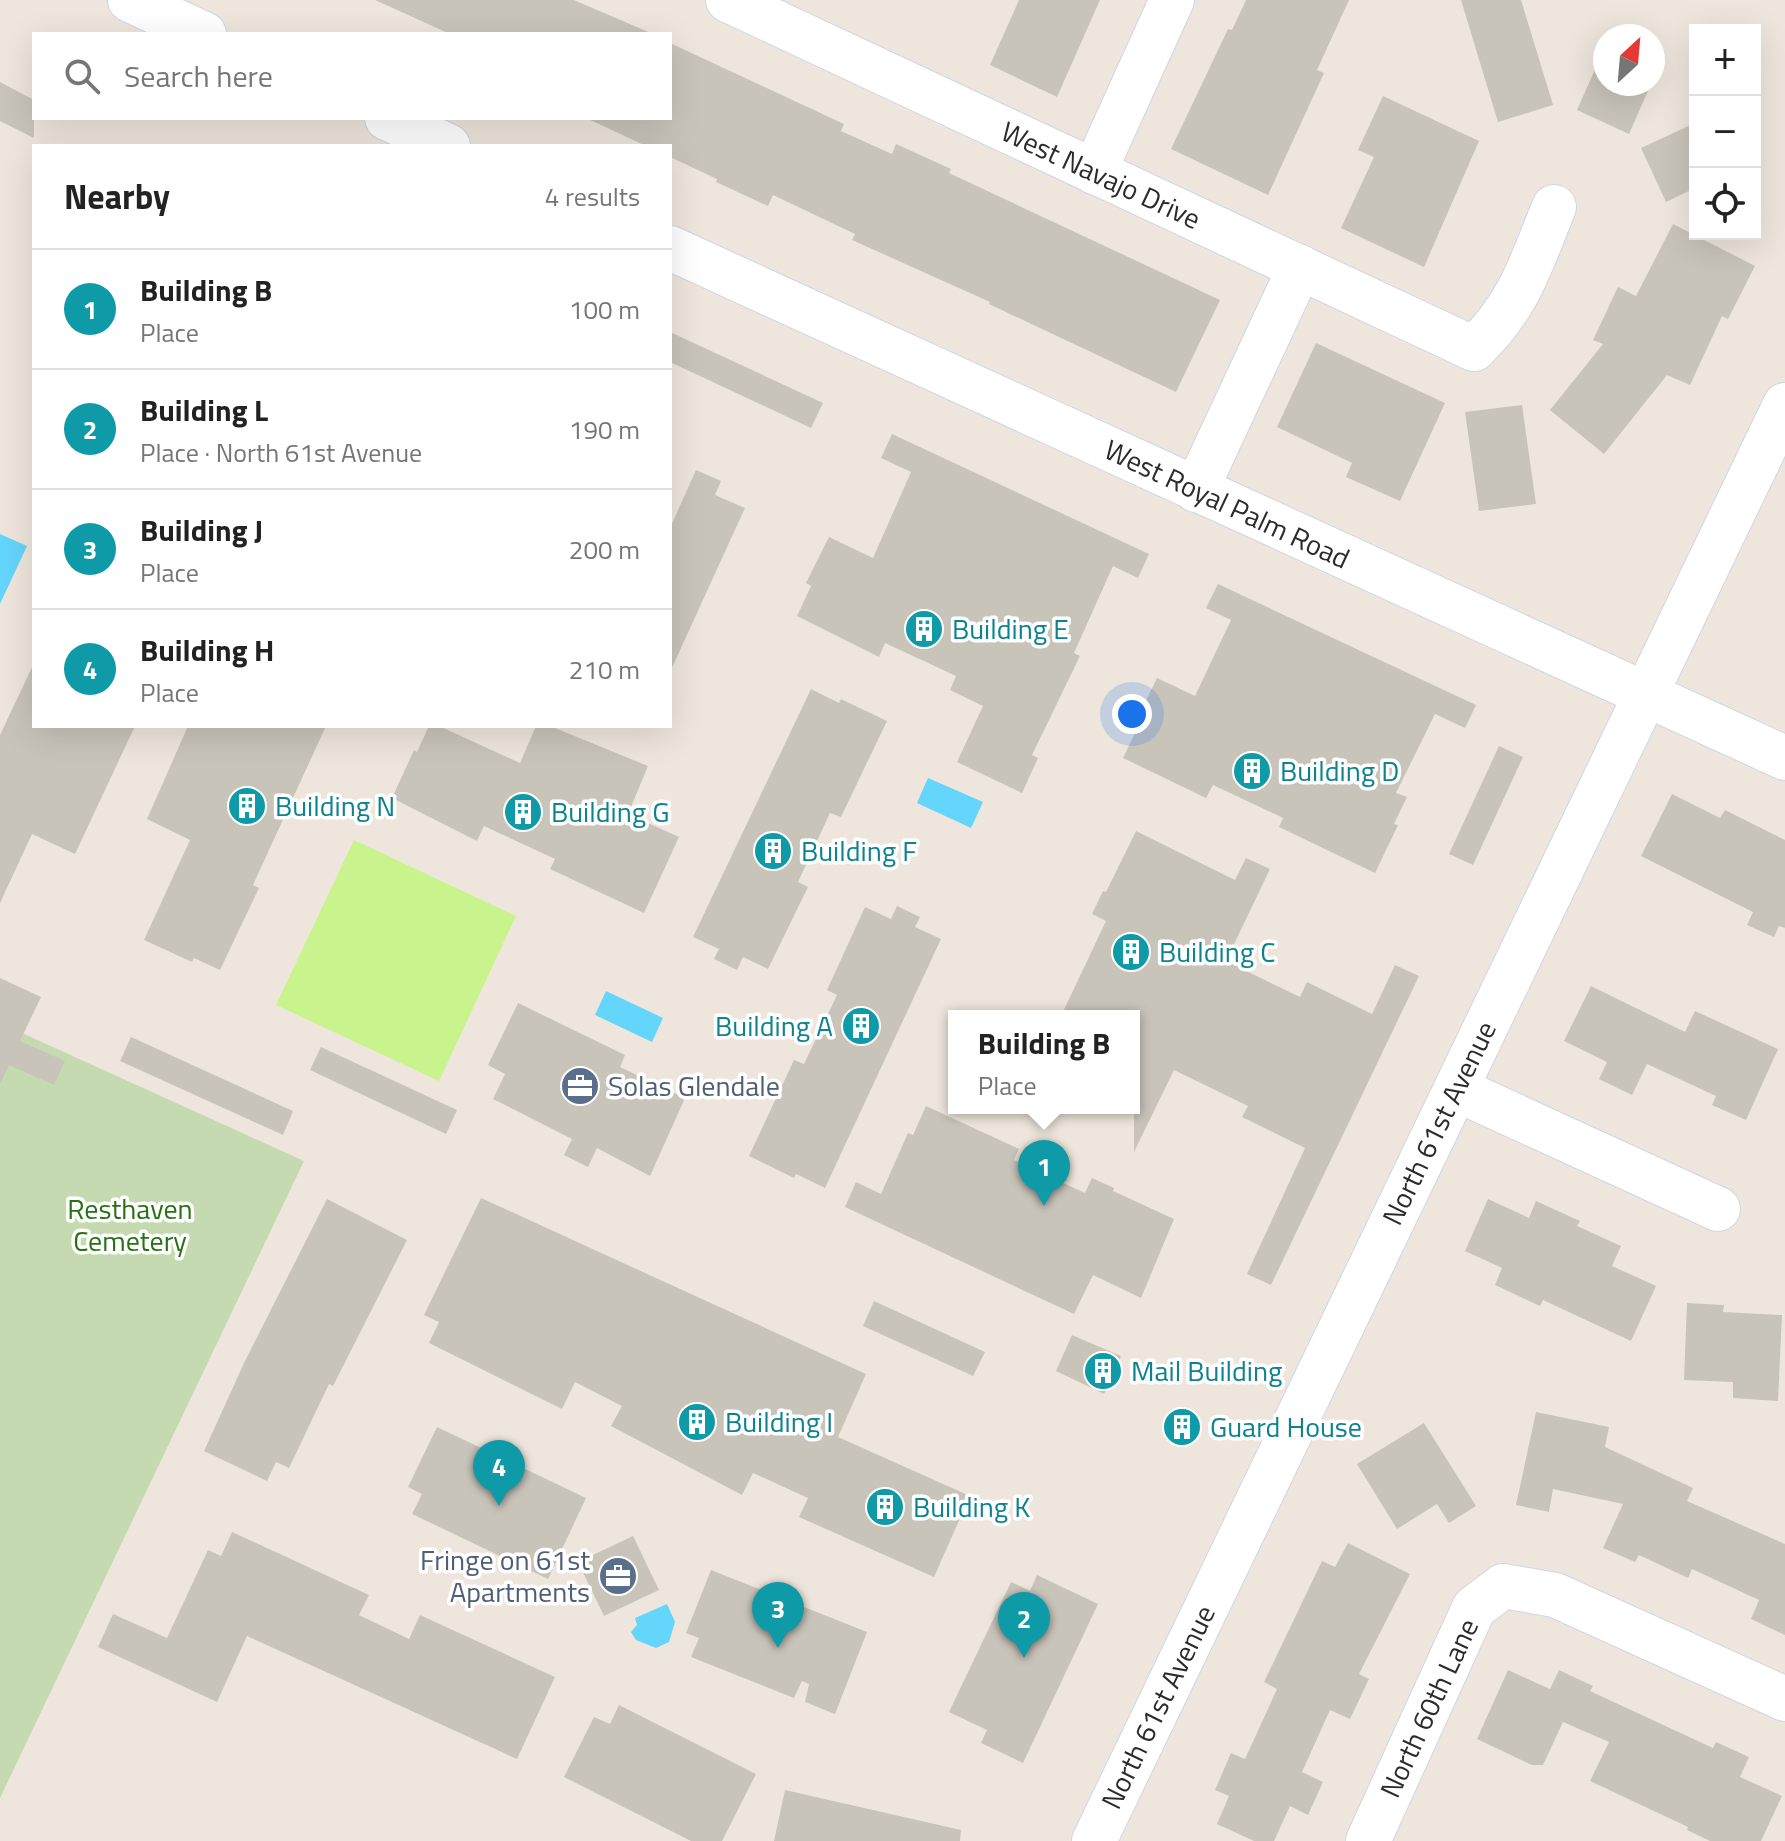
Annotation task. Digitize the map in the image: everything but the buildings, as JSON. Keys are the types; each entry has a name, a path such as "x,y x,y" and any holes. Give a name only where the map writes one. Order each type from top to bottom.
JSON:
{"street":[{"path":"130,0 200,32"},
{"name":"West Navajo Drive","path":"728,0 1474,349 1498,326 1519,293 1554,207"},
{"path":"1094,172 1172,0"},
{"path":"391,120 444,144"},
{"name":"West Royal Palm Road","path":"672,249 1785,758"},
{"path":"1196,490 1300,267"},
{"name":"North 61st Avenue","path":"1106,1837 1456,1089 1785,405"},
{"path":"1456,1089 1718,1209"},
{"name":"North 60th Lane","path":"1368,1841 1474,1608 1503,1586 1555,1595 1785,1699"}],"green space":[{"path":"354,840 516,916 439,1081 276,1005"},
{"name":"Resthaven Cemetery","path":"0,1023 304,1161 0,1798"}],"water":[{"path":"0,534 27,546 0,604"},
{"path":"928,778 983,802 971,828 917,803"},
{"path":"606,991 663,1018 652,1042 595,1015"},
{"path":"667,1604 675,1622 669,1642 656,1648 636,1640 631,1632 637,1625 635,1618"}],"place":[{"name":"Building E","path":"924,629"},
{"name":"Building D","path":"1252,771"},
{"name":"Building N","path":"247,806"},
{"name":"Building G","path":"523,812"},
{"name":"Building F","path":"773,851"},
{"name":"Building C","path":"1131,952"},
{"name":"Building A","path":"861,1026"},
{"name":"Solas Glendale","path":"580,1086"},
{"name":"Building B","path":"1044,1206"},
{"name":"Mail Building","path":"1103,1371"},
{"name":"Building I","path":"697,1422"},
{"name":"Guard House","path":"1182,1427"},
{"name":"Building H","path":"499,1506"},
{"name":"Building K","path":"885,1507"},
{"name":"Fringe on 61st Apartments","path":"618,1576"},
{"name":"Building J","path":"778,1648"},
{"name":"Building L","path":"1024,1658"}]}
